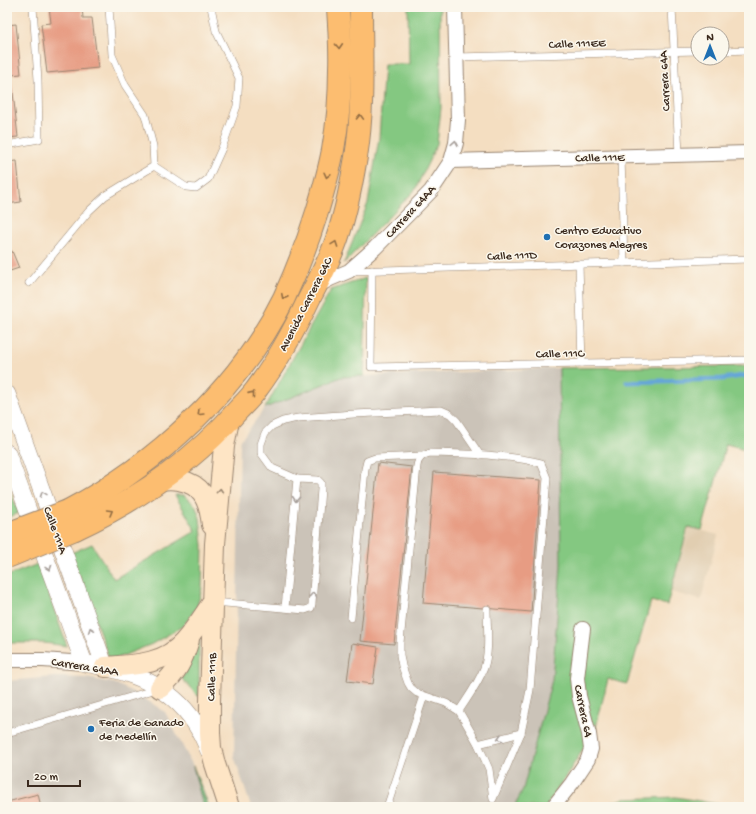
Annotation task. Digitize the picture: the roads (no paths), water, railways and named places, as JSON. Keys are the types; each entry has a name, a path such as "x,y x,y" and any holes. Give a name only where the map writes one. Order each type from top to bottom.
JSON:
{"main road":[{"name":"Avenida Carrera 64C","path":"7,556 71,520 83,503 135,469 164,447 217,396 240,368 264,334 284,298 301,258 325,185 333,150 338,112 341,67 338,7"},
{"name":"Avenida Carrera 64C","path":"7,534 71,520 103,516 135,498 199,451 255,391 271,368 296,326 315,288 334,247 343,219 356,156 360,122 361,7"},
{"name":"Calle 111B","path":"229,420 224,446 215,544 210,710 211,748 229,807"},
{"name":"Calle 111B","path":"160,480 181,480 188,482 200,490 208,505 215,544"},
{"path":"105,667 139,664 167,656 177,649 191,634 213,602"},
{"path":"160,688 179,667 191,634"}],"street":[{"name":"Carrera 64AA","path":"315,288 330,279 349,271 375,248 431,191 451,161 456,143 458,120 455,7"},
{"name":"Calle 111E","path":"451,161 749,153"},
{"name":"Calle 111A","path":"7,394 105,667"},
{"name":"Calle 111A","path":"7,453 84,663"},
{"name":"Carrera 64","path":"553,807 572,783 588,759 590,749 589,734 579,696 577,678 582,629"},
{"name":"Carrera 64AA","path":"7,660 43,660 84,663 105,667 139,677 160,688 176,700 189,714 201,732 215,764"}],"lane":[{"path":"7,145 39,139 38,80 33,7"},
{"path":"108,7 112,55 125,85 145,115 153,146 154,166"},
{"path":"154,166 186,187 196,188 208,179 222,148 237,106 239,78 216,31 211,7"},
{"name":"Carrera 64A","path":"672,7 678,155"},
{"path":"730,50 749,50"},
{"name":"Calle 111EE","path":"456,57 690,51"},
{"path":"621,156 624,263"},
{"path":"29,283 89,211 106,196 154,166"},
{"name":"Calle 111D","path":"349,271 749,259"},
{"path":"579,264 582,363"},
{"name":"Calle 111C","path":"372,270 371,367 749,360"},
{"path":"213,602 305,610 311,608 321,483 318,480 297,479 272,468 261,453 261,444 265,433 272,426 283,421 298,418 441,410 450,414 457,421 480,455"},
{"path":"351,618 367,461 375,458 422,456 430,453 525,459 540,463 547,478 530,690 521,732 491,807"},
{"path":"422,456 419,458 416,466 400,643 402,666 408,683 417,693 446,703 458,711 478,744 488,769 493,799"},
{"path":"285,608 297,479"},
{"path":"458,711 475,687 484,667 487,649 486,609"},
{"path":"7,733 160,688"},
{"path":"387,807 424,696"},
{"path":"478,744 521,732"}],"waterway":[{"path":"627,382 722,379 749,375"}],"place":[{"name":"Centro Educativo Corazones Alegres","path":"547,237"},
{"name":"Feria de Ganado de Medellín","path":"91,729"}]}
